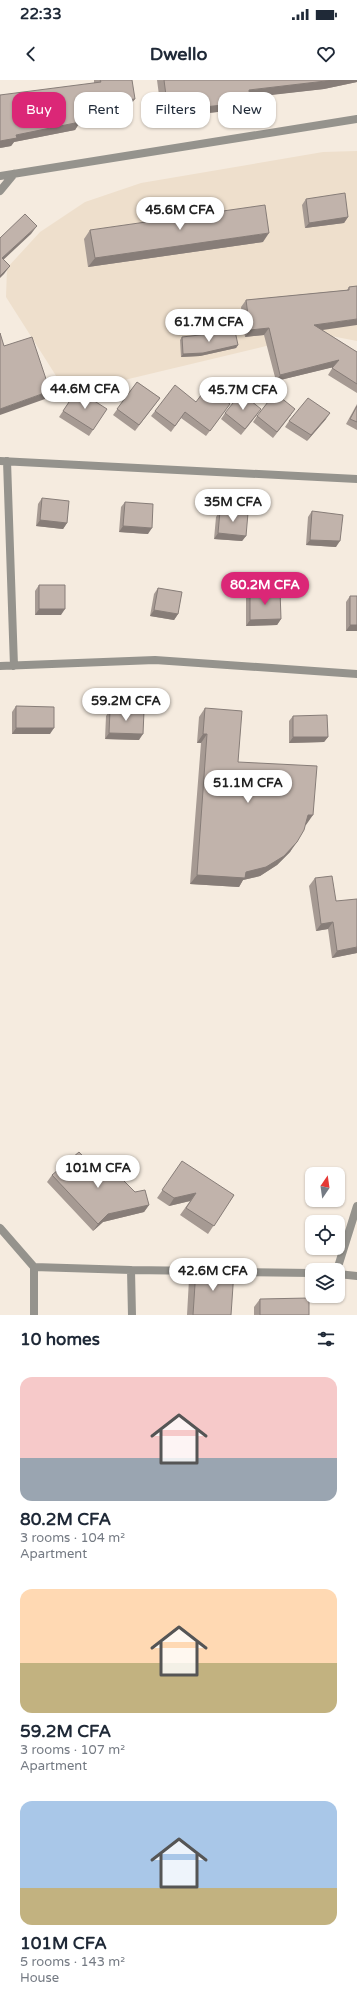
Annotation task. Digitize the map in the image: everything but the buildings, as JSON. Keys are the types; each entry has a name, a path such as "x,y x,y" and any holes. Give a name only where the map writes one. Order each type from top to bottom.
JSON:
{"street":[{"path":"0,176 357,119"},
{"path":"0,191 14,174"},
{"path":"14,666 3,461 357,479"},
{"path":"0,666 155,660 357,674"},
{"path":"338,1263 357,1206"},
{"path":"0,1228 34,1267 34,1315"},
{"path":"34,1267 305,1273"},
{"path":"131,1270 132,1315"},
{"path":"345,1275 357,1276"}],"shaded area":[{"path":"357,151 357,341 326,335 266,346 116,382 60,382 6,297 7,268 40,232 85,202 141,183 323,152"}]}
